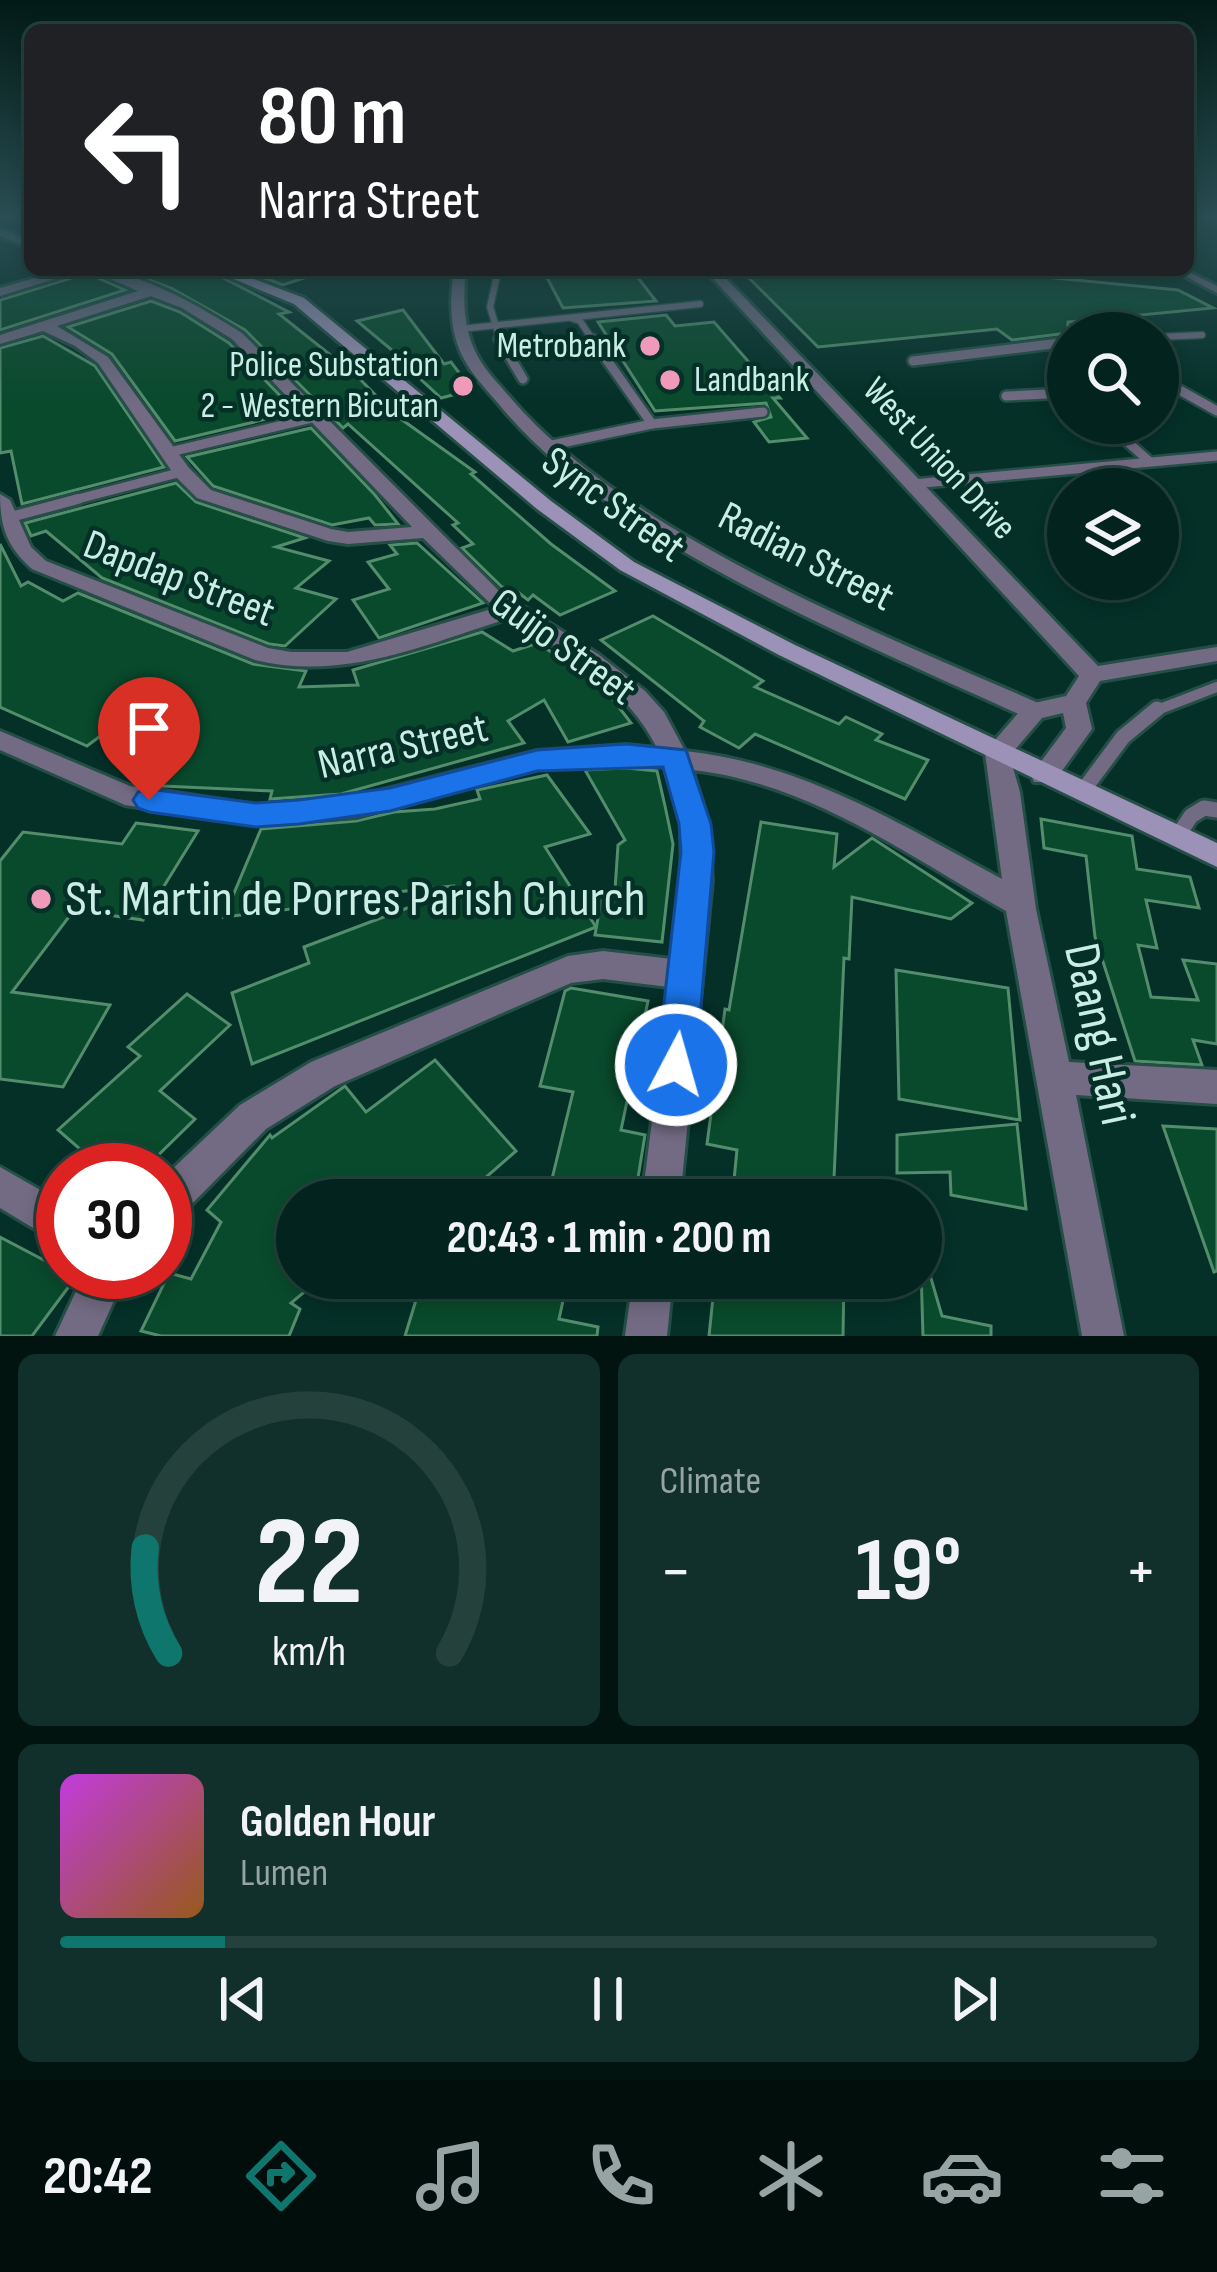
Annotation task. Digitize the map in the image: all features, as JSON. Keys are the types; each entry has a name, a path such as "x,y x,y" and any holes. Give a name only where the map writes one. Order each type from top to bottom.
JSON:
{"main road":[{"name":"Sync Street","path":"240,278 299,301 544,505 627,566 683,599 1217,856"}],"street":[{"path":"0,292 48,278"},
{"name":"Guijo Street","path":"117,278 205,314 237,336 425,532 509,611 590,659 655,718 675,757 695,824 698,852 664,1179"},
{"name":"Radian Street","path":"459,278 460,328 475,365 547,446 672,532 765,584 1034,711"},
{"name":"West Union Drive","path":"719,278 1092,675"},
{"path":"0,340 152,292"},
{"path":"44,326 103,360 182,472 204,494 328,535 348,538 425,532"},
{"name":"Dapdap Street","path":"4,518 28,556 65,579 263,655 347,659 509,611"},
{"path":"1044,775 1078,729 1074,703 1092,675 1217,654"},
{"path":"998,753 1034,711 1074,703"},
{"name":"Narra Street","path":"0,740 125,795 256,815 356,806 537,760 626,754 675,757 775,778 838,802 1020,904"},
{"name":"Daang Hari","path":"998,753 1006,780 1020,904 1058,1078 1103,1336"},
{"path":"192,1177 253,1117 322,1075 568,970 603,965 687,975"},
{"path":"1058,1078 1217,1087"},
{"path":"0,1186 36,1209"},
{"path":"76,1336 94,1299"},
{"path":"646,1336 650,1299"}],"lane":[{"path":"496,280 488,298 490,326 523,380"},
{"path":"460,328 700,304"},
{"path":"564,317 580,321 652,424"},
{"path":"1179,336 1202,334"},
{"path":"913,361 1047,345"},
{"path":"1179,390 1217,411"},
{"path":"1006,396 1047,394"},
{"path":"547,446 652,424 763,412"},
{"path":"170,452 316,417"},
{"path":"1130,444 1149,461"},
{"path":"913,484 1217,456"},
{"path":"4,518 182,472"},
{"path":"1082,792 1140,717 1174,698 1217,687"},
{"path":"1177,837 1191,816 1204,808 1217,810"}],"building":[{"path":"70,278 99,278 125,290 0,330 0,300"},
{"path":"145,278 224,278 289,312 279,314 357,376 394,414 475,472 471,474 551,544 615,591 560,615 533,595 528,600 502,587 462,548 473,544 453,525 458,523 348,424 343,428 245,330"},
{"path":"265,278 303,278 283,285"},
{"path":"547,278 638,278 656,301 563,308"},
{"path":"749,278 1058,278 1178,290 1213,308 1047,312 1047,336 1012,340 997,329 818,347"},
{"path":"151,301 180,312 229,343 296,412 175,441 112,354 68,327"},
{"path":"403,310 444,364 451,362 472,390 441,398 413,372 417,371 357,321"},
{"path":"666,315 675,326 714,322 780,398 773,398 807,438 769,442 754,422 771,417 766,403 655,411 598,322"},
{"path":"43,336 95,366 164,467 22,504 11,451 0,453 0,348"},
{"path":"311,428 398,524 375,525 369,518 332,525 213,486 187,457"},
{"path":"176,483 196,502 305,538 276,547 329,561 296,588 336,599 285,646 269,644 102,578 46,531 31,536 25,523"},
{"path":"417,543 483,603 379,638 353,600 389,589 368,562 397,554 390,545"},
{"path":"0,544 21,586 28,582 63,601 78,593 253,664 306,671 299,687 358,685 353,670 482,632 513,651 538,643 605,689 631,723 568,742 544,700 508,721 524,743 341,794 270,799 272,791 162,786 129,775 145,760 99,737 87,746 0,707"},
{"path":"653,616 763,681 755,687 839,724 846,717 882,734 876,740 928,760 905,799 755,734 739,748 700,727 704,721 601,640"},
{"path":"585,770 657,771 673,844 662,942 595,935 603,889 615,890 618,845 625,840"},
{"path":"547,775 590,834 545,847 596,927 252,1064 232,993 309,963 304,947 455,890 454,886 301,902 300,908 224,917 261,829 435,809 480,799 477,790"},
{"path":"1041,819 1132,836 1137,869 1190,877 1199,908 1146,900 1157,948 1138,945 1151,997 1198,1000 1183,960 1217,964 1217,1044 1193,1040 1202,1065 1135,1061 1095,937 1086,856 1044,848"},
{"path":"761,822 837,834 834,867 872,838 972,903 951,919 852,897 849,959 844,958 834,1179 734,1179 737,1150 707,1144 725,1009 729,1010"},
{"path":"136,823 198,831 143,920 74,910 12,992 110,1005 63,1087 0,1079 0,861 23,832 122,844"},
{"path":"896,970 1008,988 1020,1120 899,1099"},
{"path":"571,988 648,1001 621,1130 645,1135 638,1179 552,1179 573,1092 540,1086 565,991"},
{"path":"187,994 230,1025 160,1091 195,1119 171,1143 73,1143 58,1130 140,1056 128,1047"},
{"path":"435,1060 516,1151 484,1179 276,1179 276,1299 296,1299 291,1303 300,1309 289,1336 161,1336 141,1331 156,1299 192,1299 192,1277 221,1222 207,1210 270,1135 272,1138 345,1086 366,1112"},
{"path":"1017,1124 1026,1209 951,1195 950,1172 897,1173 897,1135"},
{"path":"1163,1126 1217,1129 1217,1271 1214,1272"},
{"path":"0,1237 36,1256 36,1299 60,1299 32,1336 0,1336"},
{"path":"416,1299 563,1299 559,1319 598,1327 597,1336 405,1336"},
{"path":"713,1299 844,1299 843,1336 709,1336"},
{"path":"922,1299 937,1299 942,1316 991,1326 991,1336 923,1336"}],"place":[{"name":"Metrobank","path":"650,346"},
{"name":"Landbank","path":"670,380"},
{"name":"Police Substation 2 - Western Bicutan","path":"463,386"},
{"name":"St. Martin de Porres Parish Church","path":"41,899"}],"route":[{"path":"149,800 256,815 299,812 390,800 475,773 537,760 626,754 675,757 695,824 698,852 676,1065"}]}
